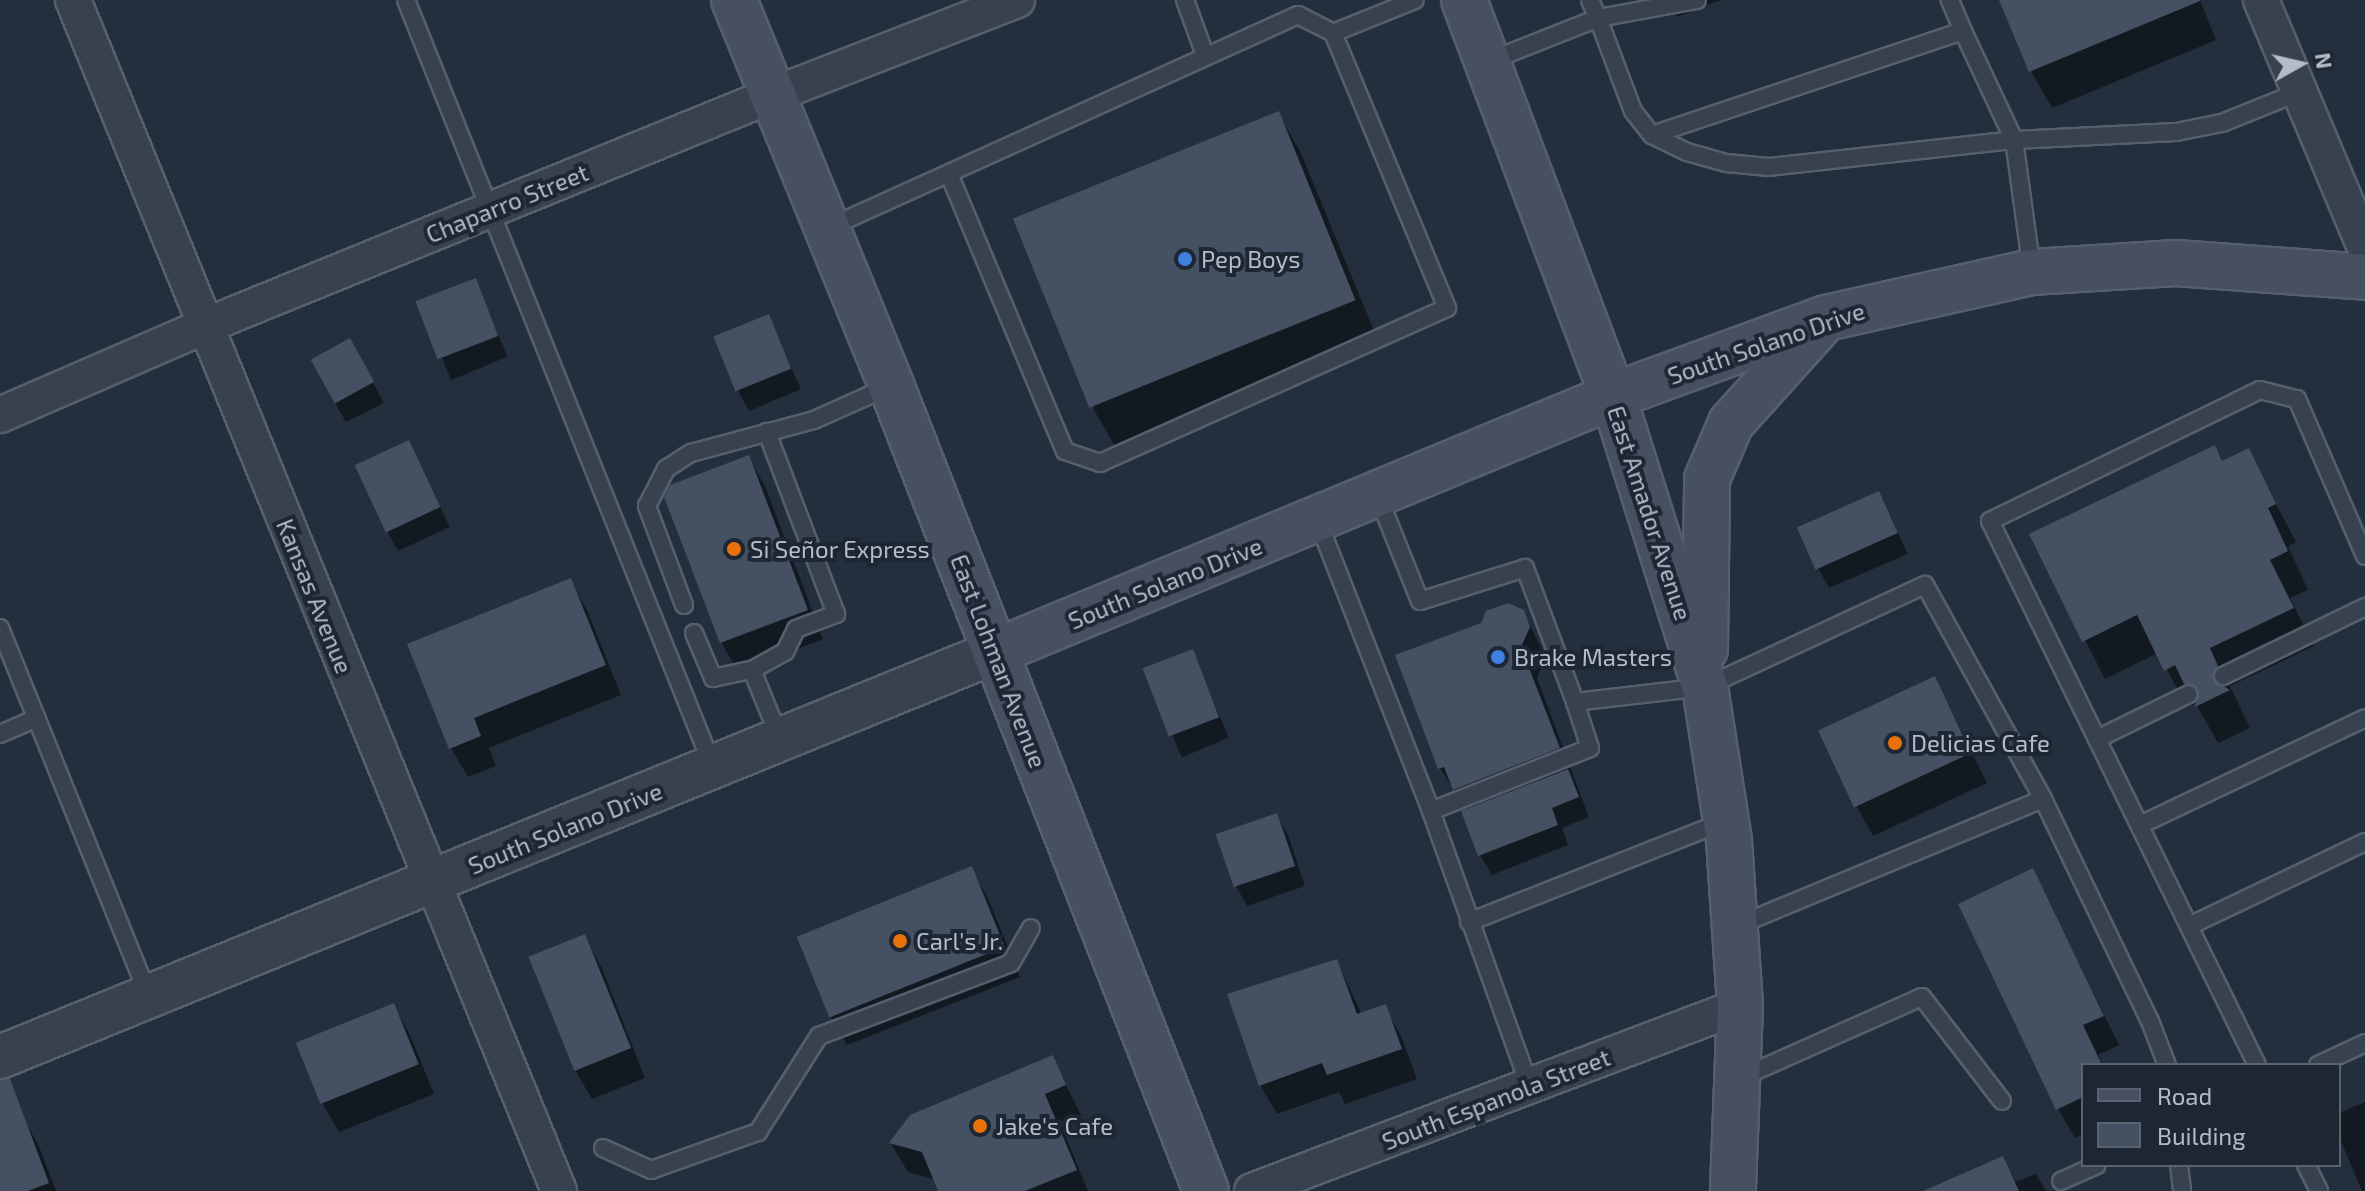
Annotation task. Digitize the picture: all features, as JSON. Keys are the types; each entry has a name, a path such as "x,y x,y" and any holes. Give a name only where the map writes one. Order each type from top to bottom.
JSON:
{"main road":[{"name":"East Lohman Avenue","path":"734,0 770,96 828,228 891,385 1206,1191"},
{"name":"East Amador Avenue","path":"1464,0 1613,396 1705,687 1726,821 1740,1006 1733,1191"},
{"name":"South Solano Drive","path":"995,652 1318,521 1613,396 1826,318 2032,272 2176,263 2365,277"},
{"path":"1705,687 1707,479 1731,423 1826,318"}],"street":[{"name":"Kansas Avenue","path":"73,0 559,1191"},
{"name":"Chaparro Street","path":"0,415 205,326 770,96 1017,0"},
{"path":"2261,0 2365,248"},
{"name":"South Solano Drive","path":"0,1057 150,999 995,652"},
{"name":"South Espanola Street","path":"1252,1191 1740,1006"}],"lane":[{"path":"406,0 713,767"},
{"path":"1185,0 1205,55"},
{"path":"1333,33 1415,0"},
{"path":"1590,0 1633,111 1652,135 1687,152 1726,163 1769,167 2014,140 2176,132 2222,123 2299,92"},
{"path":"1486,63 1598,18 1697,0"},
{"path":"1950,0 2014,140 2032,272"},
{"path":"828,228 1298,15 1333,33 1447,308 1100,463 1065,451 949,174"},
{"path":"1652,135 1963,31"},
{"path":"684,605 647,506 666,469 691,453 814,420 891,385"},
{"path":"2256,1063 1990,521 2260,390 2297,399 2365,556"},
{"path":"694,633 713,678 752,670 785,652 796,629 836,614 767,432"},
{"path":"1378,496 1420,601 1525,568 1590,748 1431,811"},
{"path":"1318,521 1431,811 1530,1087"},
{"path":"1575,702 1705,687 1925,585 2043,799 2150,1021 2166,1063"},
{"path":"2223,676 2365,607"},
{"path":"0,628 150,999"},
{"path":"752,670 780,740"},
{"path":"2097,739 2189,694"},
{"path":"0,734 37,718"},
{"path":"2140,825 2365,718"},
{"path":"1735,927 2043,799"},
{"path":"1469,922 1726,821"},
{"path":"2189,926 2365,842"},
{"path":"603,1148 651,1170 758,1132 819,1036 1011,963 1031,928"},
{"path":"1739,1078 1922,997 2002,1101"},
{"path":"2322,1063 2365,1043"},
{"path":"2061,1181 2092,1167"},
{"path":"2179,1167 2182,1191"},
{"path":"2307,1167 2319,1191"}],"building":[{"path":"1999,0 2200,0 2200,1 2029,72"},
{"name":"Pep Boys","path":"1279,111 1355,300 1089,408 1013,219"},
{"path":"476,278 498,336 438,359 415,301"},
{"path":"769,314 791,369 735,391 713,336"},
{"path":"350,338 374,382 335,404 311,360"},
{"path":"409,440 440,507 386,532 355,465"},
{"path":"2215,445 2222,461 2249,448 2276,504 2268,508 2288,551 2270,560 2294,608 2210,648 2218,666 2213,680 2230,690 2195,707 2198,689 2184,684 2175,665 2164,671 2137,615 2082,642 2029,534"},
{"name":"Si Señor Express","path":"749,455 808,610 720,643 664,497 670,485"},
{"path":"1879,491 1898,533 1815,570 1797,528"},
{"path":"571,578 606,665 474,718 481,736 449,749 407,644"},
{"path":"1508,603 1524,610 1530,627 1521,647 1560,748 1453,790 1444,767 1438,769 1395,655 1481,623 1486,611"},
{"path":"1193,649 1219,717 1169,737 1143,668"},
{"name":"Delicias Cafe","path":"1935,676 1971,753 1854,808 1818,731"},
{"path":"1568,769 1579,797 1552,808 1558,825 1478,856 1461,811"},
{"path":"1277,813 1295,866 1234,887 1216,834"},
{"name":"Carl's Jr.","path":"972,866 1005,947 829,1017 797,937"},
{"path":"2033,868 2104,1016 2083,1025 2101,1063 2081,1063 2081,1098 2056,1110 1958,904"},
{"path":"585,934 631,1048 575,1071 528,957"},
{"path":"1337,959 1357,1014 1386,1004 1402,1049 1327,1075 1322,1063 1259,1086 1227,994"},
{"path":"394,1003 419,1064 320,1104 296,1043"},
{"name":"Jake's Cafe","path":"1053,1055 1066,1085 1045,1094 1077,1170 1025,1191 938,1191 922,1152 889,1143 910,1115"},
{"path":"10,1079 49,1183 28,1191 0,1191 0,1080"},
{"path":"2003,1156 2019,1191 1923,1191"}],"place":[{"name":"Pep Boys","path":"1185,259"},
{"name":"Si Señor Express","path":"734,549"},
{"name":"Brake Masters","path":"1498,657"},
{"name":"Delicias Cafe","path":"1895,743"},
{"name":"Carl's Jr.","path":"900,941"},
{"name":"Jake's Cafe","path":"980,1126"}]}
